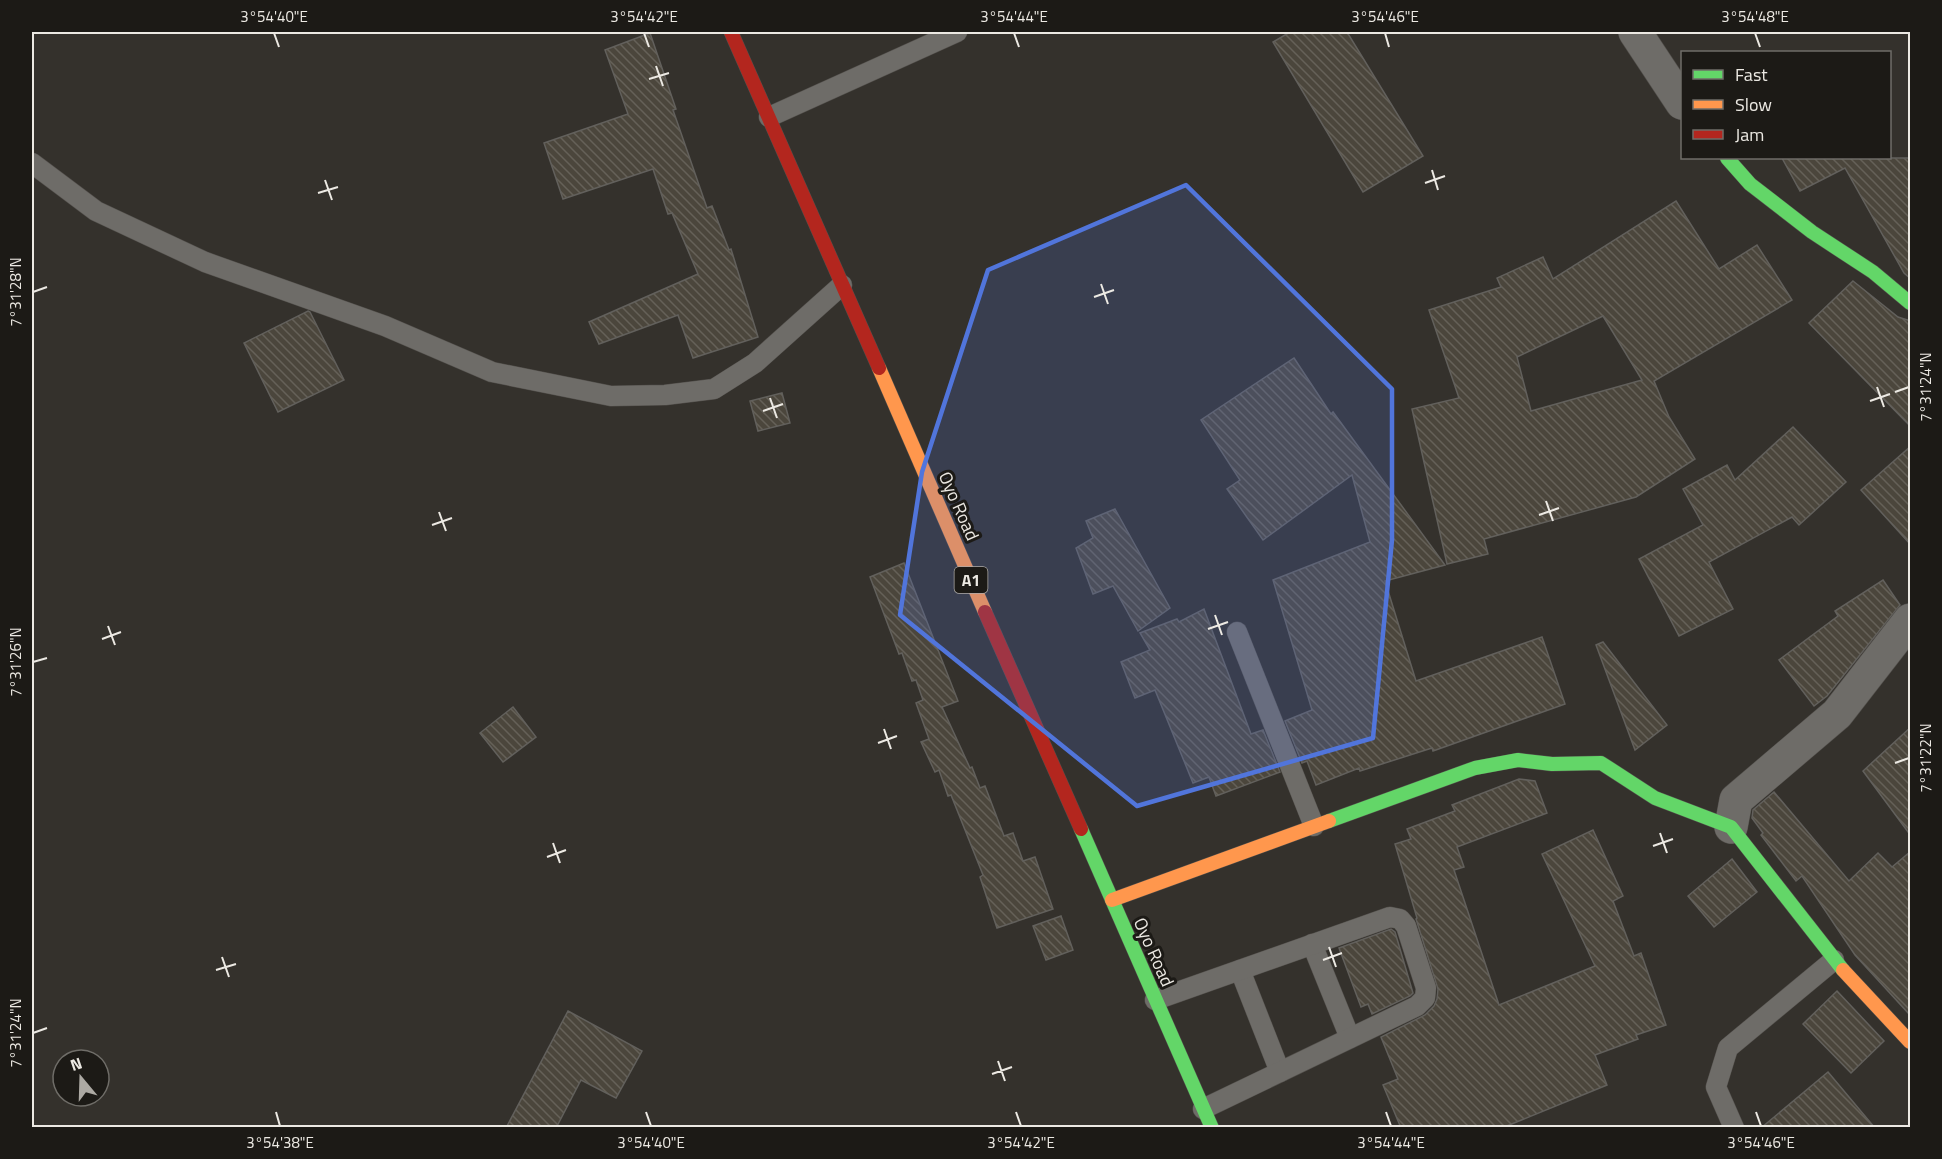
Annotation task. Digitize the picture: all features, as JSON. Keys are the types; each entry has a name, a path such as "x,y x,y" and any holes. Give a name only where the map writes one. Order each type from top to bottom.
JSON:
{"main road":[{"name":"Oyo Road","path":"731,32 1212,1128"},
{"path":"1728,159 1750,184 1812,232 1873,272 1911,303"},
{"path":"1112,900 1475,768 1518,760 1552,764 1601,764 1655,798 1731,827 1834,960 1911,1042"}],"street":[{"path":"1635,32 1681,100"},
{"path":"1731,827 1736,801 1837,714 1911,620"}],"lane":[{"path":"769,117 957,32"},
{"path":"32,163 96,211 205,262 385,326 492,372 611,396 665,395 714,389 755,363 842,285"},
{"path":"1237,633 1314,826"},
{"path":"1155,1000 1390,917 1400,919 1406,926 1426,988 1425,998 1417,1006 1203,1109"},
{"path":"1312,944 1350,1038"},
{"path":"1734,1128 1716,1088 1728,1048 1834,960"},
{"path":"1240,970 1280,1072"}],"highlighted area":[{"path":"1186,185 1392,389 1392,540 1373,738 1137,806 900,615 922,472 988,270"}],"building":[{"path":"1290,32 1347,32 1423,156 1363,192 1273,42"},
{"path":"650,33 676,109 673,110 707,208 712,206 729,250 731,249 758,337 693,358 678,315 599,344 589,322 698,274 672,213 668,214 653,169 563,199 544,143 628,114 605,50"},
{"path":"1911,158 1911,279 1904,273 1845,168 1800,191 1783,159"},
{"path":"1676,201 1719,269 1757,245 1792,300 1654,381 1669,417 1695,459 1636,497 1484,539 1488,554 1447,564 1412,409 1459,398 1429,310 1501,287 1497,278 1543,257 1553,279","holes":["1603,316 1642,380 1531,411 1517,357"]},
{"path":"1853,281 1898,317 1911,321 1911,427 1809,323"},
{"path":"308,311 344,380 278,412 244,343"},
{"path":"1294,358 1331,414 1333,412 1445,565 1385,581 1416,681 1542,637 1565,704 1433,751 1432,748 1360,771 1359,768 1316,785 1307,761 1302,763 1285,721 1312,710 1273,580 1370,542 1352,475 1263,540 1227,489 1240,480 1201,420"},
{"path":"782,393 790,423 758,431 750,401"},
{"path":"1793,427 1846,482 1799,525 1792,517 1709,562 1733,609 1679,636 1639,559 1703,525 1683,489 1727,465 1735,480"},
{"path":"1911,446 1911,545 1861,490"},
{"path":"1115,509 1170,608 1138,631 1113,586 1093,594 1076,548 1093,538 1086,521"},
{"path":"904,563 958,701 942,707 980,788 985,786 1004,836 1013,833 1023,861 1035,857 1053,909 997,928 980,877 983,875 951,795 948,796 939,770 935,772 921,742 929,739 916,703 923,700 916,680 912,681 902,653 899,654 870,577"},
{"path":"1883,580 1900,605 1827,696 1814,706 1779,660 1838,616 1835,611"},
{"path":"1204,609 1251,734 1263,730 1280,772 1216,796 1209,777 1193,783 1155,690 1135,698 1121,662 1150,650 1140,633 1177,619 1179,622"},
{"path":"1603,642 1667,725 1635,750 1596,645"},
{"path":"513,707 536,737 503,762 480,733"},
{"path":"1911,727 1911,836 1863,771"},
{"path":"1519,779 1535,781 1547,813 1457,847 1464,867 1454,870 1499,1005 1595,966 1542,854 1593,830 1623,896 1613,901 1634,956 1641,953 1666,1025 1636,1035 1638,1039 1595,1055 1607,1085 1502,1128 1401,1128 1383,1085 1398,1079 1381,1037 1425,1015 1434,1006 1438,989 1395,844 1411,839 1407,829 1455,811 1452,805"},
{"path":"1774,792 1849,881 1878,853 1892,867 1911,851 1910,1015 1855,955 1802,876 1796,881 1761,835 1763,833 1752,818 1753,810"},
{"path":"1732,859 1757,892 1714,927 1688,896"},
{"path":"1061,916 1073,950 1046,960 1033,926"},
{"path":"1391,929 1395,932 1413,993 1372,1014 1368,1004 1361,1007 1339,948"},
{"path":"1837,991 1884,1041 1851,1073 1803,1024"},
{"path":"568,1011 642,1051 616,1098 581,1080 556,1128 506,1128"},
{"path":"1828,1072 1875,1128 1761,1128"}],"traffic: fast":[{"path":"1728,159 1750,184 1812,232 1873,272 1910,303"},
{"path":"1329,821 1475,768 1518,760 1552,764 1601,763 1655,798 1731,827 1843,970"},
{"path":"1081,829 1212,1128"}],"traffic: slow":[{"path":"879,368 985,612"},
{"path":"1112,900 1329,821"},
{"path":"1843,970 1910,1042"}],"traffic: jam":[{"path":"731,32 879,368"},
{"path":"985,612 1081,829"}]}
